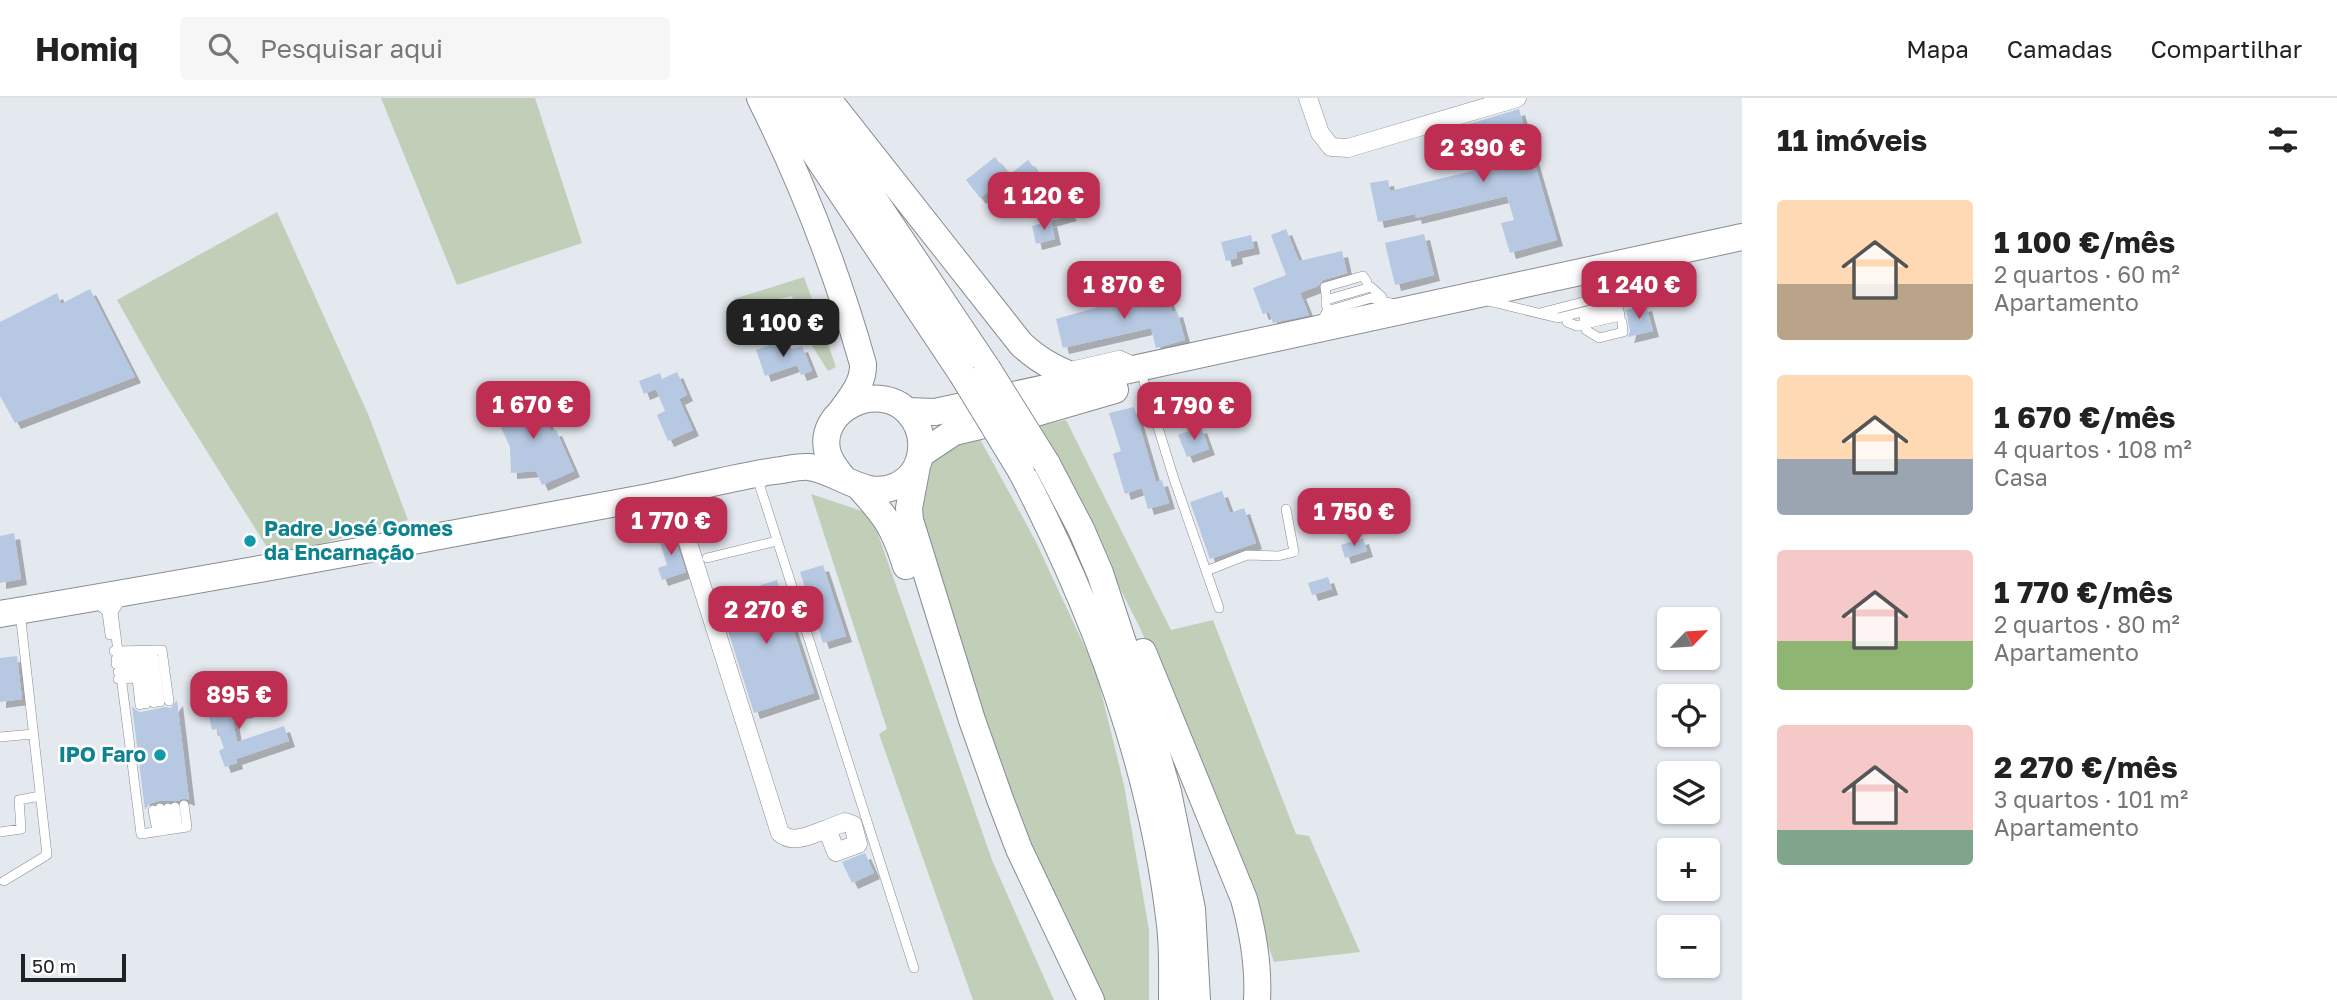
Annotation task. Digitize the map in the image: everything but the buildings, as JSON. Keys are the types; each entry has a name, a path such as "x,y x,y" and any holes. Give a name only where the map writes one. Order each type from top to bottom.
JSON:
{"main road":[{"path":"760,98 819,225 863,364 864,373 860,382 831,427 828,454 851,483 882,511 895,533 986,808 1074,1000"},
{"path":"778,98 962,374 1021,471 1061,551 1088,613 1142,777 1170,926 1172,1000"},
{"path":"806,98 987,368 1047,464 1103,564 1234,870 1251,927 1258,976 1257,1000"},
{"path":"827,98 1021,344 1032,355 1057,370 1086,380"},
{"path":"907,411 935,412 1086,380 1145,374 1457,300 1742,237"},
{"path":"10,612 110,601 771,472 808,467 851,483 884,490 897,486 908,478 919,460 954,432 1040,412 1324,308 1405,307 1457,300"},
{"path":"442,535 598,494 795,453 831,427 843,410 854,402 867,398 894,402 907,411 920,433 919,460 909,508 910,520 972,720 1020,849 1091,1000"},
{"path":"1081,529 1112,608 1168,792 1192,909 1197,1000"}],"street":[{"path":"1308,98 1320,133 1331,147 1348,148 1517,98"},
{"path":"672,492 780,833 786,839 796,839 827,829"}],"lane":[{"path":"1457,300 1539,313 1576,326 1599,338 1623,332 1620,316 1621,292 1628,274 1639,260"},
{"path":"1324,308 1369,285 1382,297"},
{"path":"1324,308 1370,292 1405,307"},
{"path":"1539,313 1621,292"},
{"path":"1576,326 1620,316"},
{"path":"1576,326 1620,316"},
{"path":"1057,370 1120,355 1145,374 1219,608"},
{"path":"771,472 760,487 914,968"},
{"path":"736,479 754,488 764,499"},
{"path":"1206,570 1247,555 1278,556 1294,552 1286,509"},
{"path":"707,558 777,541"},
{"path":"110,601 141,834 187,827 168,807"},
{"path":"4,881 47,855 33,734 10,612"},
{"path":"118,663 162,650 154,703"},
{"path":"118,663 149,664 154,703"},
{"path":"118,663 137,678 154,703"},
{"path":"0,737 33,734"},
{"path":"0,832 20,829 19,800 40,796"},
{"path":"167,830 168,807"},
{"path":"167,830 168,807"}],"green space":[{"path":"381,98 535,98 582,243 457,285"},
{"path":"277,212 368,414 408,520 273,557 161,378 117,300"},
{"path":"804,277 836,367 828,371 799,325 792,296 737,309 734,299"},
{"path":"1066,420 1171,630 1213,620 1296,834 1309,836 1360,952 1274,962 1214,794 1140,628 1038,426"},
{"path":"980,439 1035,540 1096,671 1124,785 1149,930 1149,1000 1101,1000 998,780 921,526 917,493 931,459 950,445"},
{"path":"811,494 871,514 992,860 1054,1000 973,1000 879,734 887,729"}],"place":[{"name":"Padre José Gomes da Encarnação","path":"250,541"},
{"name":"IPO Faro","path":"160,755"}]}
